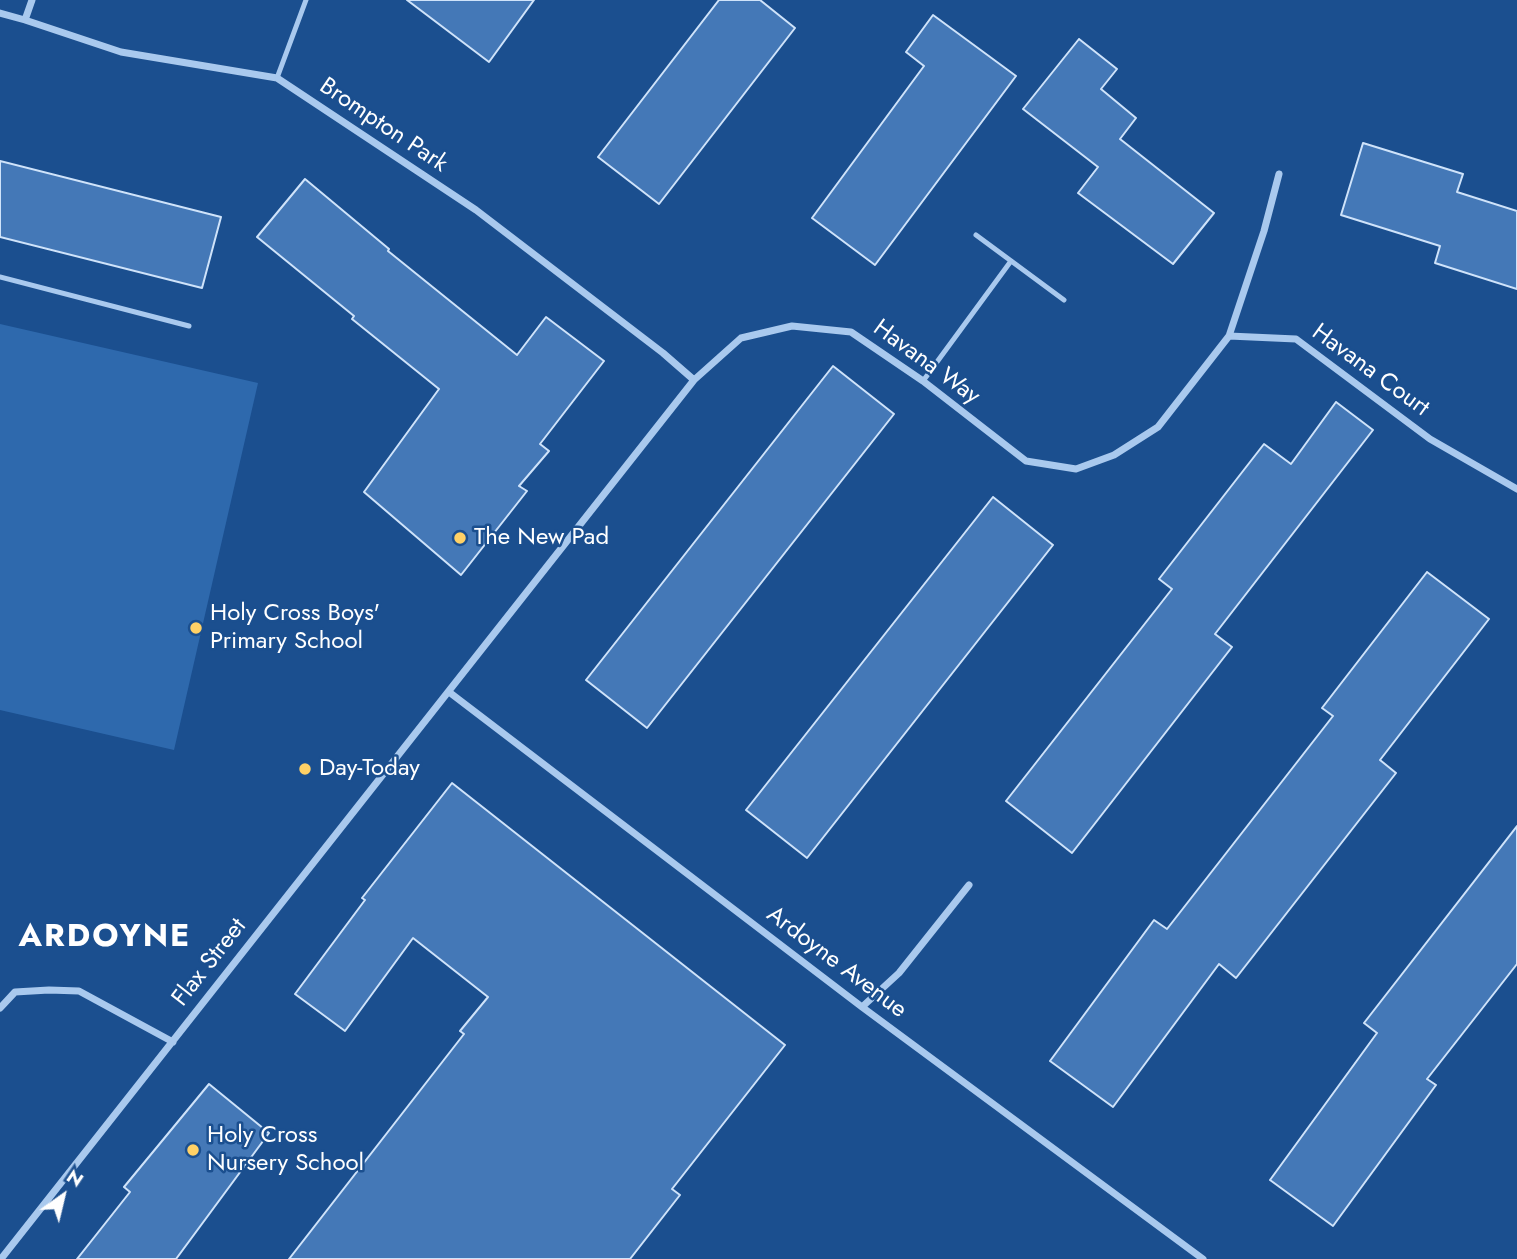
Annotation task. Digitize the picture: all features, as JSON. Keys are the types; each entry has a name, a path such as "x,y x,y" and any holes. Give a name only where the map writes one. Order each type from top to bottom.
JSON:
{"street":[{"path":"25,20 32,0"},
{"name":"Brompton Park","path":"0,13 121,52 277,78 476,210 663,353 694,380"},
{"path":"1229,336 1264,231 1279,174"},
{"name":"Havana Way","path":"449,692 694,380 741,338 792,326 851,332 923,381 1026,461 1076,470 1114,455 1158,427 1229,336"},
{"name":"Havana Court","path":"1229,336 1296,339 1430,439 1517,489"},
{"name":"Ardoyne Avenue","path":"449,692 862,1007 1203,1259"},
{"name":"Flax Street","path":"1,1259 449,692"},
{"path":"862,1007 899,973 969,885"},
{"path":"0,1007 15,992 79,991 173,1042"}],"lane":[{"path":"277,78 306,0"},
{"path":"976,235 1064,300"},
{"path":"923,381 1011,261"},
{"path":"0,277 189,326"}],"shaded area":[{"path":"0,324 258,383 174,750 0,710"}],"building":[{"path":"407,0 534,0 489,62"},
{"path":"719,0 760,0 795,28 659,204 598,157"},
{"path":"933,15 1016,76 875,265 812,218 924,66 906,52"},
{"path":"1079,39 1117,69 1101,89 1136,118 1120,139 1214,213 1173,264 1078,193 1098,167 1023,109"},
{"path":"1363,143 1463,174 1457,192 1517,211 1517,289 1435,263 1440,246 1341,215"},
{"path":"0,161 221,217 202,288 0,237"},
{"path":"305,179 389,249 388,251 517,355 546,317 604,361 540,444 549,451 519,486 527,491 461,575 364,492 439,389 257,237"},
{"path":"833,366 894,414 647,728 586,680"},
{"path":"1336,402 1373,430 1215,634 1232,647 1072,853 1006,801 1172,589 1159,579 1264,444 1291,464"},
{"path":"993,497 1053,545 807,858 746,810"},
{"path":"1427,572 1489,619 1380,760 1396,773 1236,978 1219,964 1113,1107 1050,1061 1154,920 1167,929 1333,716 1322,708"},
{"path":"452,783 785,1045 672,1189 680,1195 630,1259 289,1259 464,1034 460,1031 488,997 413,938 345,1031 295,994 365,900 362,898"},
{"path":"1517,826 1517,964 1427,1079 1436,1085 1333,1226 1270,1180 1377,1033 1364,1023"},
{"path":"209,1084 269,1133 176,1259 77,1259 130,1192 124,1187"}],"place":[{"name":"The New Pad","path":"460,538"},
{"name":"Holy Cross Boys' Primary School","path":"196,628"},
{"name":"Day-Today","path":"305,769"},
{"name":"Holy Cross Nursery School","path":"193,1150"}],"district":[{"name":"ARDOYNE","path":"105,938"}]}
